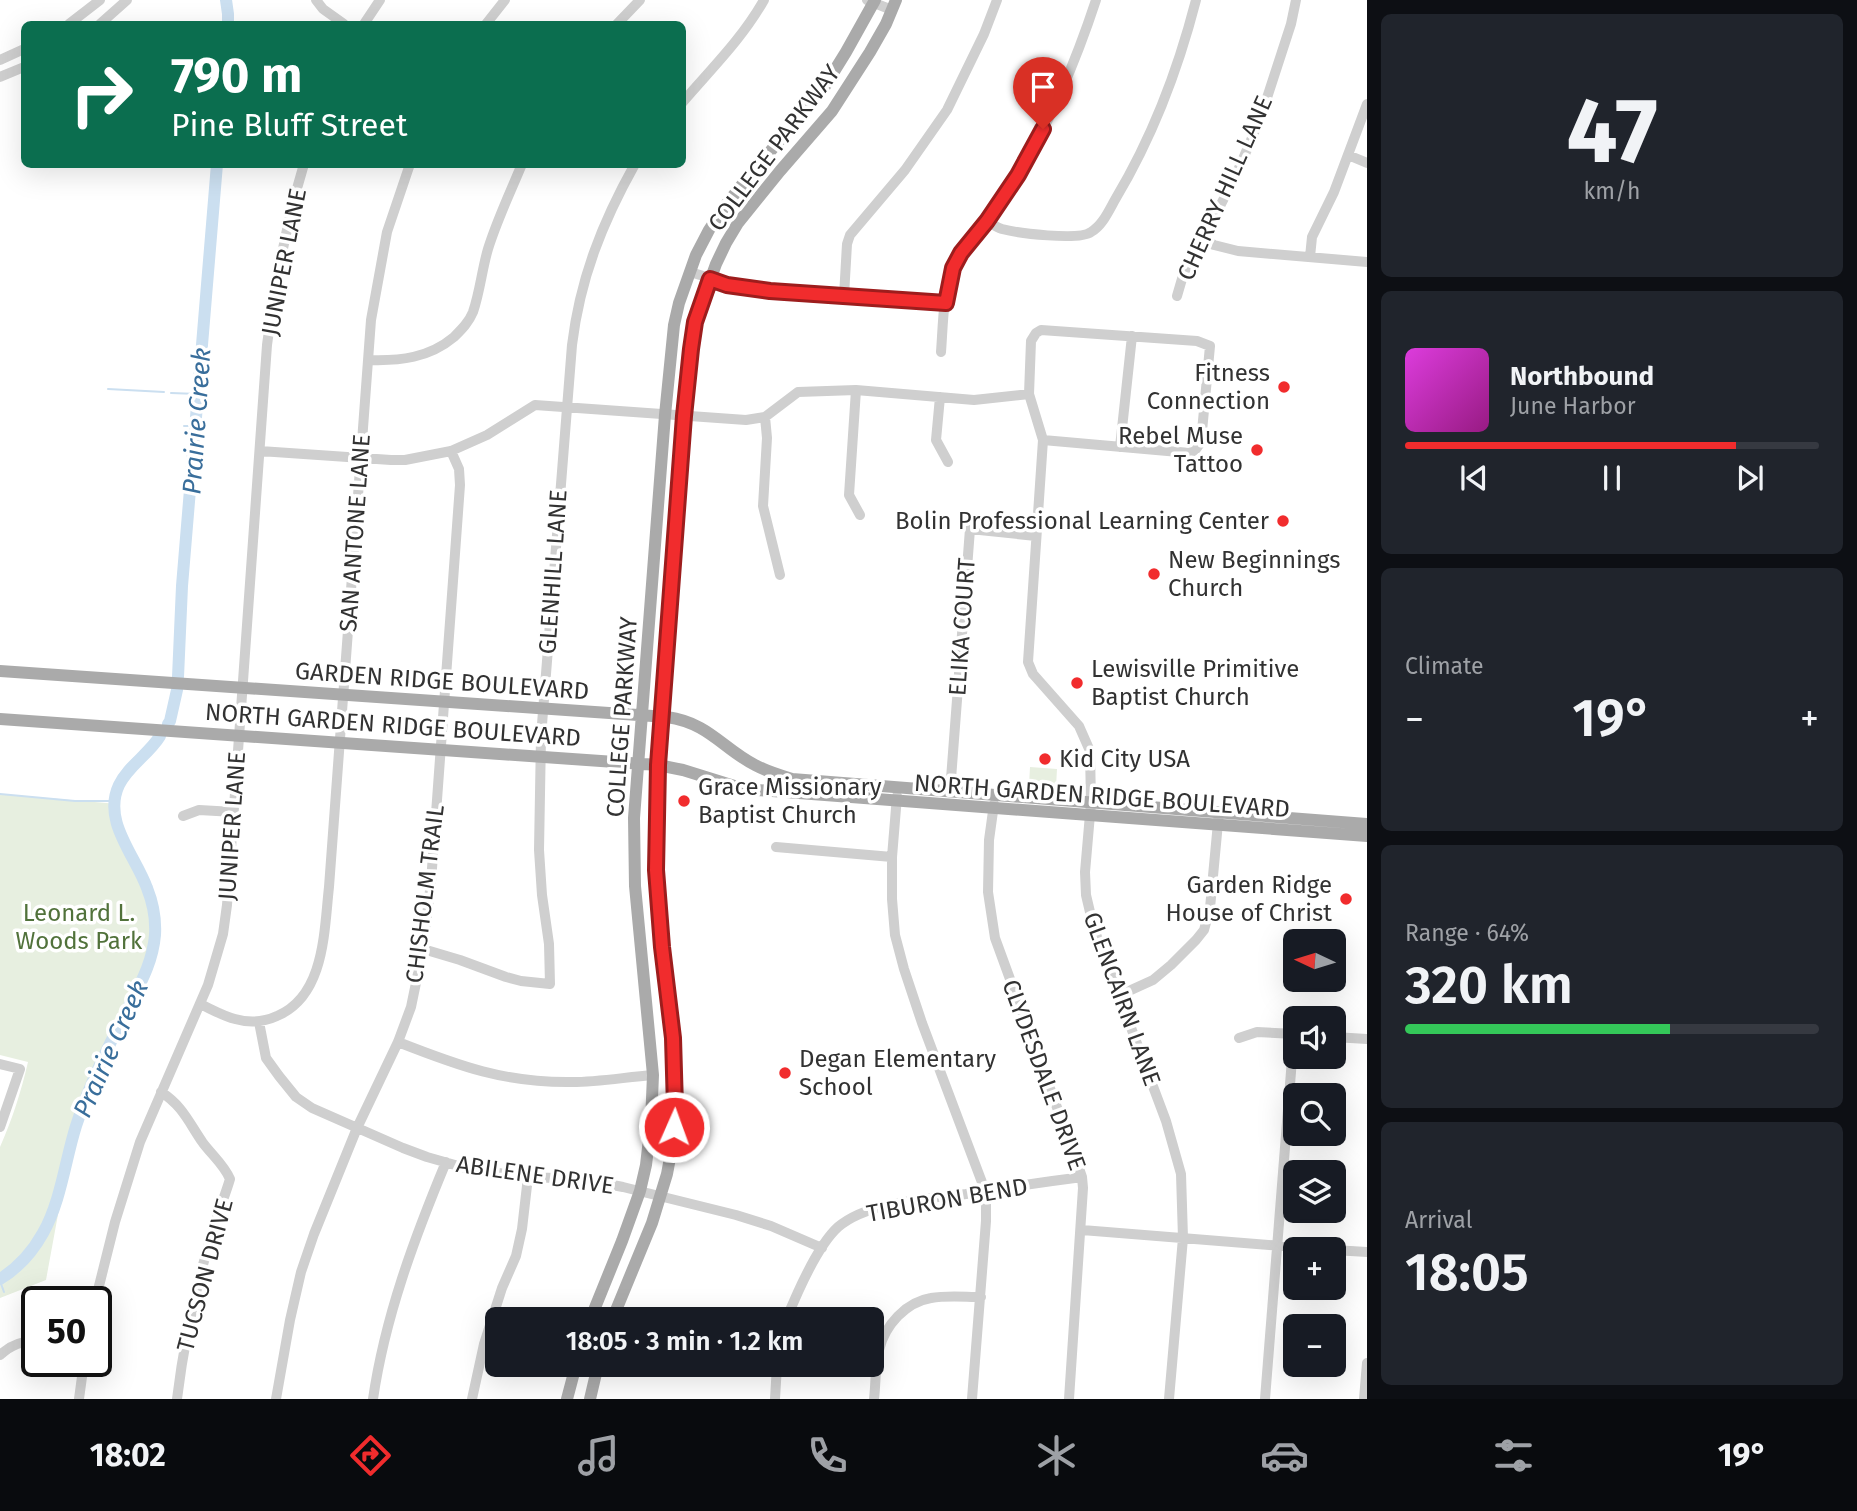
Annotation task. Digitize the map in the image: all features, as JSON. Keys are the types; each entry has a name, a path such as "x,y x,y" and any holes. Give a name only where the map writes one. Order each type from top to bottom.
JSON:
{"main road":[{"name":"COLLEGE PARKWAY","path":"595,1307 640,1191 646,1165 652,1106 653,1075 635,886 634,818 674,325 690,272 709,230 725,206 825,86 872,1"},
{"name":"COLLEGE PARKWAY","path":"618,1307 646,1240 667,1174 672,1147 675,1107 673,1038 656,870 658,765 684,416 695,322 710,279 738,223 826,120 857,74 894,5"},
{"name":"GARDEN RIDGE BOULEVARD","path":"0,671 662,717 677,719 703,729 753,765 792,779 995,795 1091,810 1219,812 1302,825 1367,824"},
{"name":"NORTH GARDEN RIDGE BOULEVARD","path":"0,719 658,765 744,789 994,809 1091,810 1218,826 1302,825 1367,836"},
{"path":"652,1106 675,1107"},
{"path":"567,1399 573,1377"},
{"path":"590,1399 595,1377"}],"street":[{"path":"73,21 100,0"},
{"path":"316,0 323,9 340,21"},
{"path":"366,21 380,0"},
{"path":"488,21 505,0"},
{"path":"620,21 640,0"},
{"path":"686,99 734,46 764,0"},
{"path":"844,296 850,235 905,170 947,110 984,34 997,0"},
{"path":"941,352 953,268 1018,175 1056,106 1080,49 1096,0"},
{"path":"987,221 997,227 1014,231 1079,237 1089,234 1099,226 1130,174 1161,110 1175,74 1196,0"},
{"name":"CHERRY HILL LANE","path":"1177,296 1184,272 1236,175 1256,127 1291,24 1296,0"},
{"path":"872,1 894,5"},
{"path":"103,21 121,2"},
{"path":"0,60 21,50"},
{"path":"0,78 21,68"},
{"path":"1310,257 1312,237 1334,192 1367,104"},
{"path":"1348,155 1367,163"},
{"name":"JUNIPER LANE","path":"99,1286 139,1142 208,985 223,934 267,345 273,298 303,168"},
{"name":"SAN ANTONE LANE","path":"258,1022 284,1014 297,1005 307,993 314,979 322,945 327,910 372,320 387,232 410,168"},
{"path":"369,360 415,358 446,344 462,330 473,311 487,252 520,168"},
{"name":"GLENHILL LANE","path":"423,949 506,977 550,984 549,944 539,850 541,757 566,407 582,287 596,244 633,168"},
{"path":"1203,239 1214,245 1238,251 1367,262"},
{"path":"690,272 740,287 946,303"},
{"name":"GLENCAIRN LANE","path":"1132,336 1041,330 1031,341 1029,394 1043,440 1028,662 1033,674 1079,726 1090,751 1091,810 1085,872 1087,905 1166,1121 1181,1174 1183,1238 1168,1399"},
{"path":"1043,440 1119,447 1191,453 1201,443 1210,346 1197,341 1132,336 1119,447"},
{"path":"260,451 405,460 451,451 487,435 535,405 746,421 765,417 799,393 856,390 974,400 1029,394"},
{"path":"856,390 849,495 860,514"},
{"path":"940,397 936,440 948,462"},
{"path":"765,417 767,438 763,506 780,575"},
{"name":"CHISHOLM TRAIL","path":"276,1399 301,1272 357,1128 398,1042 411,1007 423,949 431,882 460,485 459,469 451,451"},
{"name":"ELIKA COURT","path":"950,792 970,529 1036,536"},
{"path":"898,787 892,857 895,935 922,1023 978,1172 986,1205 972,1399"},
{"name":"CLYDESDALE DRIVE","path":"995,795 989,840 988,892 995,938 1082,1177 1084,1202 1069,1399"},
{"path":"183,816 199,810 234,812"},
{"path":"1120,995 1153,980 1204,930 1210,908 1219,812"},
{"path":"776,847 892,857"},
{"path":"200,1004 235,1019 258,1022"},
{"name":"ABILENE DRIVE","path":"258,1022 266,1058 296,1097 312,1108 403,1148 468,1169 528,1177 581,1179 640,1191 736,1215 771,1226 822,1248"},
{"path":"1239,1038 1257,1032 1283,1033"},
{"path":"1346,1038 1367,1039"},
{"path":"398,1042 472,1070 522,1080 572,1082 653,1075"},
{"path":"0,1064 20,1069 0,1127"},
{"path":"1265,1399 1291,1069"},
{"name":"TUCSON DRIVE","path":"161,1092 182,1109 204,1144 226,1169 230,1179 200,1274 177,1399"},
{"path":"373,1399 390,1318 424,1215 446,1163"},
{"path":"472,1399 484,1343 516,1255 528,1177"},
{"name":"TIBURON BEND","path":"792,1307 822,1248 836,1228 852,1218 899,1203 1082,1177"},
{"path":"1082,1230 1283,1246"},
{"path":"1346,1251 1367,1252"},
{"path":"874,1399 883,1339 900,1314 909,1306 928,1298 981,1297"},
{"path":"0,1355 21,1342"},
{"path":"1364,1399 1367,1363"},
{"path":"79,1399 82,1377"},
{"path":"775,1399 776,1377"}],"green space":[{"path":"1030,767 1057,769 1056,787 1029,785"},
{"name":"Leonard L. Woods Park","path":"0,794 118,804 122,835 152,888 159,933 152,968 104,1065 79,1131 59,1209 46,1280 31,1286 21,1286 21,1290 0,1298 0,1147 16,1106 28,1062 0,1055"}],"waterway":[{"name":"Prairie Creek","path":"226,0 228,21"},
{"name":"Prairie Creek","path":"178,677 182,586 217,168"},
{"path":"108,389 164,392"},
{"path":"171,393 198,394"},
{"path":"184,426 195,426"},
{"path":"194,434 204,435"},
{"name":"Prairie Creek","path":"168,724 177,690"},
{"name":"Prairie Creek","path":"0,1279 30,1253 49,1221 88,1094 150,961 155,935 152,905 142,876 117,825 115,798 123,778 160,736"},
{"path":"0,794 75,801 114,801"},
{"path":"0,1281 4,1292"}],"place":[{"name":"Fitness Connection","path":"1284,387"},
{"name":"Rebel Muse Tattoo","path":"1257,450"},
{"name":"Bolin Professional Learning Center","path":"1283,521"},
{"name":"New Beginnings Church","path":"1154,574"},
{"name":"Lewisville Primitive Baptist Church","path":"1077,683"},
{"name":"Kid City USA","path":"1045,759"},
{"name":"Grace Missionary Baptist Church","path":"684,801"},
{"name":"Garden Ridge House of Christ","path":"1346,899"},
{"name":"Degan Elementary School","path":"785,1073"}],"route":[{"path":"674,1127 673,1038 656,870 658,765 691,349 695,322 710,279 727,285 770,291 946,303 950,278 961,253 987,221 1018,175 1043,129"}]}
